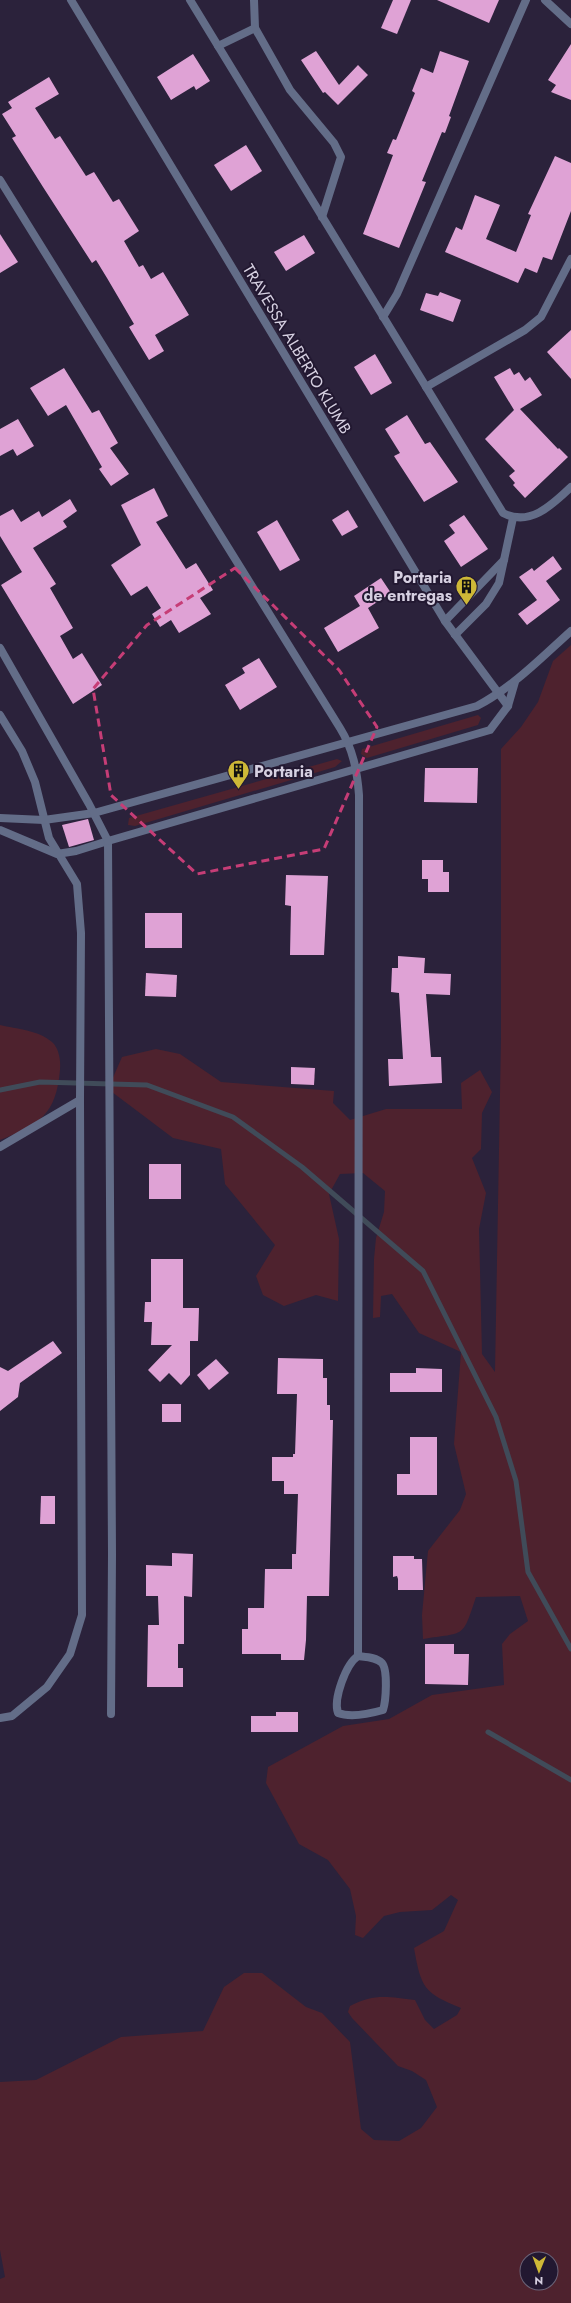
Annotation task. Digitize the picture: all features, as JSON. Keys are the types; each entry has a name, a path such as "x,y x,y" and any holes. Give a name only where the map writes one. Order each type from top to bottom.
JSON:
{"street":[{"name":"TRAVESSA ALBERTO KLUMB","path":"71,0 445,620 508,706"},
{"path":"190,0 503,513 513,518 532,516 550,507 571,488"},
{"path":"254,0 255,28 290,90 334,143 342,157 322,217"},
{"path":"383,317 397,294 526,0"},
{"path":"545,0 571,24"},
{"path":"218,46 255,28"},
{"path":"0,180 348,742 356,769 359,795 358,1656"},
{"path":"426,387 525,330 540,317 571,259"},
{"path":"455,635 486,604 499,583 513,518"},
{"path":"445,620 504,559"},
{"path":"0,818 44,820 94,813 477,706 499,695 571,631"},
{"path":"0,648 94,813 108,841 112,1546 111,1714"},
{"path":"0,830 57,854 76,851 490,730 508,706 515,682"},
{"path":"0,715 22,751 36,782 44,820 57,854 77,884 81,933 80,1100 82,1615 70,1654 47,1687 12,1716 0,1718"},
{"path":"0,1147 80,1100"},
{"path":"358,1656 375,1658 383,1664 386,1670 384,1705 383,1710 374,1713 346,1716 338,1713 336,1702 346,1670 352,1660 358,1656"}],"highlighted area":[{"path":"235,568 339,670 377,727 324,849 197,874 111,795 93,689 147,625"}],"shaded area":[{"path":"571,645 571,2303 0,2303 0,2279 5,2277 0,2250 0,2082 36,2080 121,2037 203,2031 224,1987 244,1973 262,1973 306,2007 322,2013 350,2042 361,2129 374,2140 399,2141 421,2128 437,2107 426,2080 412,2071 398,2066 348,2012 350,2006 367,1999 389,1997 415,2000 425,2020 434,2029 457,2015 461,2008 439,1998 426,1987 422,1981 414,1948 444,1931 458,1900 451,1895 432,1910 400,1912 384,1916 363,1938 355,1935 356,1916 350,1889 328,1860 299,1844 266,1783 268,1767 343,1726 389,1719 432,1695 504,1685 502,1644 510,1634 528,1621 520,1596 476,1597 468,1620 460,1631 455,1634 423,1639 422,1615 428,1551 460,1510 466,1494 454,1444 461,1352 419,1333 392,1294 381,1296 380,1317 373,1318 374,1259 376,1238 384,1212 385,1191 363,1173 340,1174 329,1194 339,1239 338,1301 316,1295 284,1306 263,1295 256,1276 275,1245 225,1184 221,1149 173,1138 108,1089 122,1057 156,1049 180,1054 221,1082 334,1091 333,1103 350,1120 386,1109 462,1109 461,1083 480,1070 492,1092 482,1113 481,1149 472,1158 486,1193 479,1229 482,1354 495,1372 501,1038 501,749 521,727 538,702 553,661"},
{"path":"478,715 481,718 478,725 367,758 361,754 362,749"},
{"path":"337,759 342,761 335,767 135,826 128,825 129,818"},
{"path":"0,1025 27,1030 52,1042 59,1055 60,1066 58,1085 50,1108 35,1123 14,1135 0,1140"}],"building":[{"path":"393,0 411,0 397,34 381,28"},
{"path":"437,0 499,0 489,23"},
{"path":"571,44 571,100 551,92 556,85 548,80"},
{"path":"316,51 339,85 358,65 368,75 338,105 325,92 323,93 301,60"},
{"path":"440,51 469,61 449,116 451,117 445,133 442,132 422,181 426,182 399,248 363,234 393,155 387,153 393,139 396,140 415,93 412,91 421,68 433,73"},
{"path":"193,54 210,81 196,90 194,86 171,100 157,77"},
{"path":"49,77 59,94 35,108 55,139 60,136 86,176 94,172 113,202 119,199 139,231 124,241 139,267 143,265 151,279 163,272 189,315 155,335 164,351 149,360 129,327 134,324 107,278 96,260 92,263 43,187 12,138 16,136 2,114 12,108 8,102"},
{"path":"246,145 262,171 231,191 214,165"},
{"path":"555,156 571,163 571,211 552,260 543,257 537,273 525,268 518,283 445,252 456,227 462,230 475,195 500,205 486,239 516,252 531,215 528,214"},
{"path":"0,234 18,262 0,273"},
{"path":"304,235 315,253 286,271 274,252"},
{"path":"440,292 461,300 453,322 420,310 426,293 438,296"},
{"path":"571,330 571,379 547,352"},
{"path":"375,354 392,383 371,395 354,367"},
{"path":"64,368 92,413 99,410 118,443 110,448 129,474 111,486 99,469 102,467 66,405 48,416 30,388"},
{"path":"510,368 514,375 519,372 525,381 530,377 542,395 520,409 558,449 559,448 568,457 525,498 513,485 515,483 509,476 515,471 485,439 514,410 494,377"},
{"path":"407,415 425,444 430,442 458,482 424,502 394,456 400,453 385,429"},
{"path":"18,419 34,446 17,456 13,449 0,456 0,429"},
{"path":"154,488 168,516 156,522 186,569 196,563 213,590 200,598 211,614 179,633 171,620 160,627 152,614 161,608 147,586 131,596 111,565 141,545 121,505"},
{"path":"70,499 77,511 63,521 67,527 33,548 56,584 50,588 73,628 60,636 73,659 82,653 102,685 73,704 1,585 22,572 0,536 0,516 13,509 21,522 39,511 42,517"},
{"path":"348,510 358,527 342,536 332,520"},
{"path":"464,515 488,549 461,567 444,541 455,533 449,525"},
{"path":"277,520 300,560 280,571 257,532"},
{"path":"553,556 562,569 546,581 560,600 527,625 518,614 537,600 519,577 532,568 534,571"},
{"path":"381,578 391,593 368,608 379,628 338,652 324,628 360,606 354,596"},
{"path":"259,658 277,687 240,710 225,685 245,673 242,668"},
{"path":"425,768 478,768 477,803 424,802"},
{"path":"88,819 94,840 69,847 62,825"},
{"path":"422,860 443,860 443,872 449,872 449,892 428,892 428,879 422,879"},
{"path":"286,875 328,876 324,955 290,955 291,906 285,905"},
{"path":"145,913 182,913 182,948 145,948"},
{"path":"398,956 425,958 424,973 451,974 450,995 426,994 431,1057 441,1057 442,1083 389,1086 388,1059 403,1059 399,993 391,992 392,968 398,968"},
{"path":"146,973 177,975 176,997 145,996"},
{"path":"291,1067 315,1068 314,1085 291,1084"},
{"path":"149,1164 181,1164 181,1199 149,1199"},
{"path":"151,1259 183,1259 183,1308 199,1308 198,1341 190,1341 190,1375 181,1385 169,1373 160,1382 148,1370 172,1345 151,1345 152,1322 144,1322 145,1302 151,1302"},
{"path":"53,1341 62,1353 20,1383 18,1397 0,1411 0,1367 8,1371"},
{"path":"278,1358 323,1359 323,1378 327,1378 327,1405 330,1405 330,1420 333,1420 329,1596 307,1596 304,1660 281,1660 281,1654 242,1654 242,1629 248,1629 248,1608 264,1608 265,1569 292,1569 292,1554 296,1554 298,1494 284,1494 284,1481 272,1481 272,1457 293,1457 293,1454 295,1454 297,1394 277,1394"},
{"path":"216,1359 229,1373 209,1390 197,1375"},
{"path":"416,1368 442,1369 442,1392 390,1392 390,1373 416,1373"},
{"path":"162,1404 181,1404 181,1422 162,1422"},
{"path":"410,1437 437,1437 437,1495 397,1495 397,1474 410,1474"},
{"path":"41,1496 55,1496 55,1524 40,1524"},
{"path":"172,1553 193,1554 192,1597 184,1596 184,1644 178,1644 178,1668 183,1668 183,1687 147,1687 148,1625 159,1625 158,1596 146,1596 146,1565 172,1566"},
{"path":"393,1556 414,1556 414,1559 422,1559 423,1590 398,1590 397,1576 393,1577"},
{"path":"425,1644 454,1644 454,1654 469,1654 468,1685 425,1684"},
{"path":"276,1712 298,1712 298,1732 251,1732 251,1716 276,1716"}],"waterway":[{"path":"0,1090 40,1082 147,1085 233,1117 302,1167 423,1271 496,1417 516,1481 528,1572 571,1649"},
{"path":"488,1732 571,1780"}],"place":[{"name":"Portaria de entregas","path":"467,606"},
{"name":"Portaria","path":"238,790"}]}
